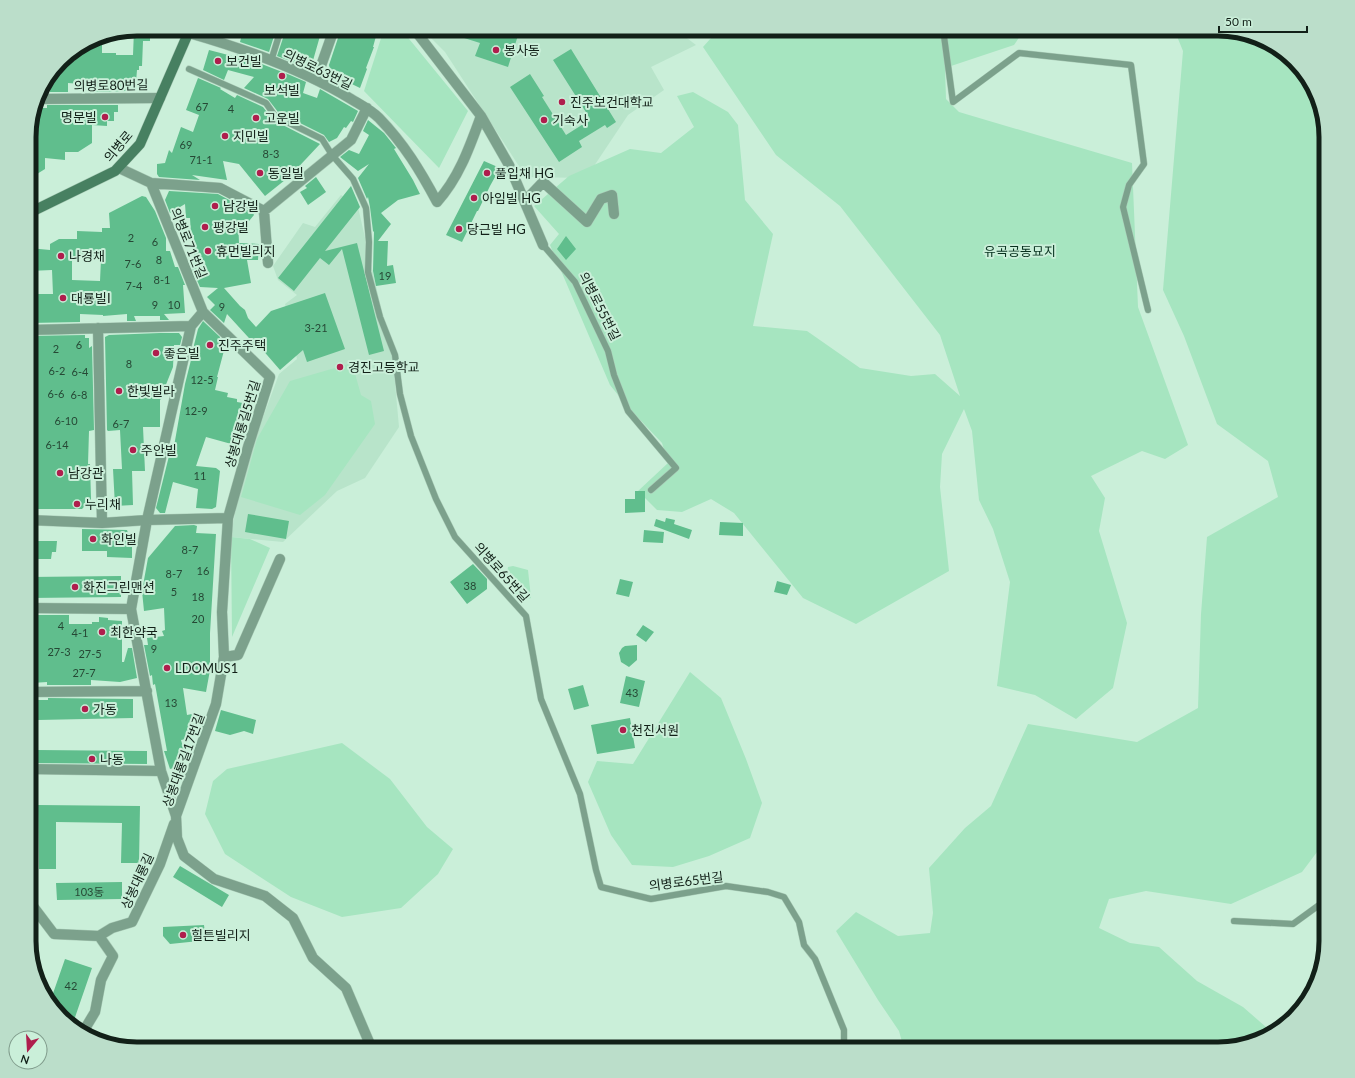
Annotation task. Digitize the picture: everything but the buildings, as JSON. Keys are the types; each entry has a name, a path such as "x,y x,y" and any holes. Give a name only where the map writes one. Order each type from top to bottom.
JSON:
{"street":[{"name":"의병로","path":"36,210 115,172 140,144 188,36"},
{"name":"의병로63번길","path":"204,36 248,51 316,80 335,89 367,108 378,116 406,148 437,202 443,195 465,158 481,116"},
{"path":"316,80 332,36"},
{"name":"의병로55번길","path":"419,36 481,116 509,165 543,245"},
{"name":"의병로80번길","path":"44,99 160,98"},
{"path":"264,211 351,140 367,108"},
{"path":"119,168 151,183 220,188 264,211"},
{"path":"525,200 543,182 587,222 601,199 612,196 614,214"},
{"name":"의병로71번길","path":"151,183 203,312"},
{"path":"264,211 268,264"},
{"path":"176,816 161,771 132,609 147,520 190,326 203,312"},
{"name":"상봉대룡길5번길","path":"203,312 270,376 228,518"},
{"path":"36,330 190,326"},
{"path":"98,328 102,523"},
{"path":"36,520 102,523 147,520 228,518"},
{"name":"상봉대룡길17번길","path":"228,518 222,612 224,657 216,704 176,816 176,838 184,856 214,879 265,896 293,918 313,958 346,988 369,1042"},
{"path":"224,657 238,655 280,559"},
{"path":"36,608 132,609"},
{"path":"36,692 147,691"},
{"path":"36,769 161,771"},
{"name":"상봉대룡길","path":"99,936 112,928 132,922 160,864 176,816"},
{"path":"36,910 54,934 99,936 113,956 100,980 94,1012 85,1028"}],"lane":[{"path":"271,61 279,36"},
{"path":"944,36 953,102 1019,53 1131,65 1144,164 1128,185 1123,207 1148,310"},
{"name":"의병로65번길","path":"189,69 266,103 275,116 322,139 332,155 353,179 366,208 370,242 368,272 380,317 395,355 400,394 411,436 436,499 455,537 526,616 541,699 580,794 601,888 651,899 726,886 768,892 784,897 799,922 804,945 815,959 844,1030 844,1042"},
{"name":"의병로55번길","path":"543,245 575,282 608,351 614,376 628,411 676,468 651,490"},
{"path":"1234,921 1293,924 1319,905"}],"shaded area":[{"name":"진주보건대학교","path":"429,36 684,36 696,45 651,67 664,90 628,115 586,178 526,177 445,52"},
{"name":"경진고등학교","path":"341,195 358,207 393,361 399,427 365,478 337,491 283,542 231,537 236,507 250,453 279,374 297,359 285,304 297,295 278,280 273,266 303,223 315,227"}],"green space":[{"path":"382,36 407,36 468,111 439,168 364,91"},
{"name":"유곡공동묘지","path":"713,36 1020,36 1014,45 945,68 946,99 959,112 1132,163 1138,307 1188,445 1165,459 1142,451 1091,476 1105,498 1099,531 1127,623 1113,688 1076,719 1035,695 997,686 1010,582 993,529 979,500 972,431 964,409 942,454 940,487 949,571 856,624 803,598 734,513 711,499 682,512 657,510 638,491 668,463 662,443 627,406 610,385 550,245 559,234 534,206 569,176 630,149 661,153 694,127 677,96 693,92 728,112 738,125 745,200 773,234 753,326 807,331 860,368 911,376 935,374 960,396 940,335 840,206 776,155 703,47"},
{"path":"1177,36 1232,37 1251,41 1263,46 1290,65 1306,86 1316,111 1319,130 1319,849 1302,872 1231,904 1146,891 1109,899 1099,928 1130,943 1159,947 1197,981 1243,1007 1266,1027 1267,1030 1263,1032 1244,1039 1218,1042 902,1042 899,1031 878,1000 836,931 856,912 898,936 930,933 933,913 929,868 965,828 991,806 1028,724 1137,742 1198,708 1201,614 1207,537 1278,497 1268,461 1217,424 1184,336 1163,290 1183,51"},
{"path":"352,363 361,395 371,401 375,424 325,495 300,515 241,497 257,439 290,381"},
{"path":"231,537 250,539 270,548 232,637"},
{"path":"513,566 528,570 531,598 521,601 506,579 508,567"},
{"path":"690,672 721,698 762,803 750,838 709,856 673,867 632,865 611,835 588,782 597,761 633,764"},
{"path":"342,743 390,779 427,827 453,849 438,874 401,908 342,917 291,897 225,854 205,814 213,781 227,769"}],"place":[{"name":"봉사동","path":"496,50"},
{"name":"보건빌","path":"218,61"},
{"name":"보석빌","path":"282,76"},
{"name":"진주보건대학교","path":"562,102"},
{"name":"명문빌","path":"105,117"},
{"name":"고운빌","path":"256,118"},
{"name":"기숙사","path":"544,120"},
{"name":"지민빌","path":"225,136"},
{"name":"동일빌","path":"260,173"},
{"name":"풀입채 HG","path":"487,173"},
{"name":"아임빌 HG","path":"474,198"},
{"name":"남강빌","path":"215,206"},
{"name":"평강빌","path":"205,227"},
{"name":"당근빌 HG","path":"459,229"},
{"name":"휴먼빌리지","path":"208,251"},
{"name":"나경채","path":"61,256"},
{"name":"대룡빌I","path":"63,298"},
{"name":"진주주택","path":"210,345"},
{"name":"좋은빌","path":"156,353"},
{"name":"경진고등학교","path":"340,367"},
{"name":"한빛빌라","path":"119,391"},
{"name":"주안빌","path":"133,450"},
{"name":"남강관","path":"60,473"},
{"name":"누리채","path":"77,504"},
{"name":"화인빌","path":"93,539"},
{"name":"화진그린맨션","path":"75,587"},
{"name":"최한약국","path":"102,632"},
{"name":"LDOMUS1","path":"167,668"},
{"name":"가동","path":"85,709"},
{"name":"천진서원","path":"623,730"},
{"name":"나동","path":"92,759"},
{"name":"힐튼빌리지","path":"183,935"}]}
